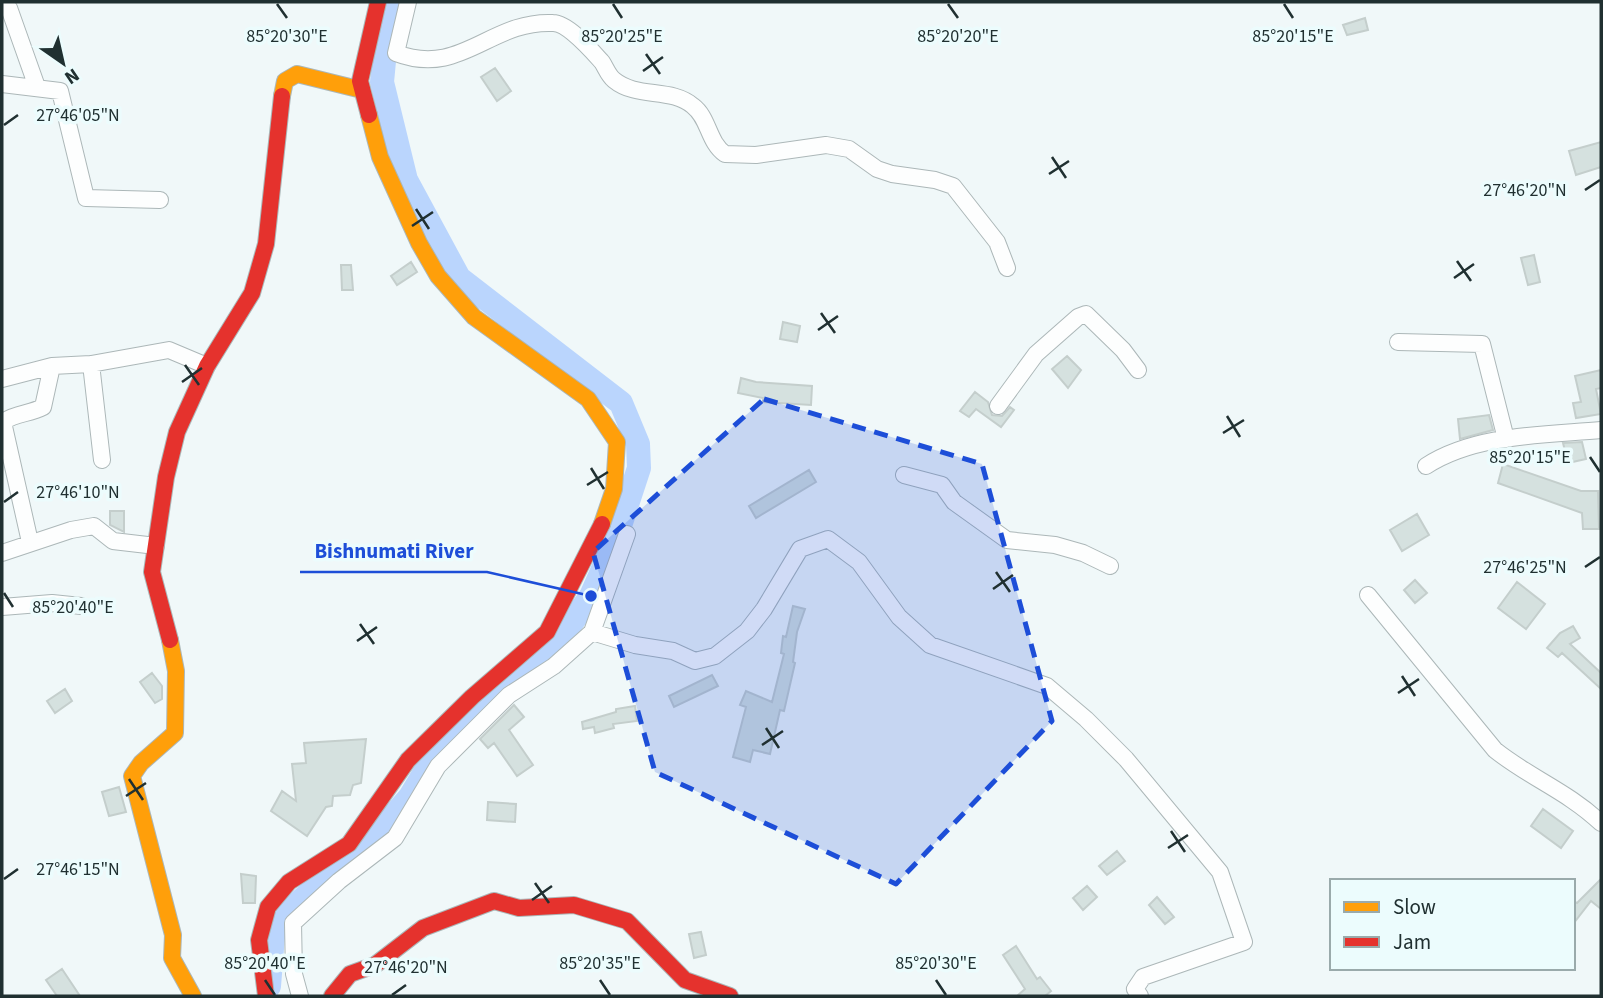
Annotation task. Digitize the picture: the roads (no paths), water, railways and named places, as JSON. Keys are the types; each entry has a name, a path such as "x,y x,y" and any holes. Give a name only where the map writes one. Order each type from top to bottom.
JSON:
{"street":[{"path":"378,2 371,23 382,51"},
{"path":"266,996 261,977 259,940 268,907 289,882 349,844 408,760 471,697 547,632 599,533 614,489 617,442 588,399 474,317 438,276 419,243 380,157 360,81 382,51 408,2"},
{"path":"10,7 37,87"},
{"path":"382,51 412,60 440,61 458,56 498,34 553,23 562,25 602,62 612,79 635,93 677,98 693,105 715,144 725,154 756,155 826,145 849,149 877,169 892,174 935,180 953,186 996,242 1007,268"},
{"path":"193,996 172,958 173,935 131,776 141,763 175,733 176,671 165,611 152,572 166,477 177,432 207,366 252,293 265,244 277,125 285,82 297,74 362,90"},
{"path":"2,84 55,89 63,96 86,198 160,200"},
{"path":"998,406 1036,354 1078,317 1086,314 1123,350 1138,370"},
{"path":"1398,342 1482,344 1506,439"},
{"path":"2,379 52,366 91,364 169,350 207,366"},
{"path":"91,364 102,460"},
{"path":"30,542 3,422 11,416 30,414 43,407 52,366"},
{"path":"1426,466 1445,453 1506,439 1601,429"},
{"path":"904,475 942,485 954,502 1007,540 1031,540 1064,548 1110,566"},
{"path":"2,553 30,542 94,526 113,541 156,546"},
{"path":"300,996 294,974 293,923 339,881 395,838 438,766 509,695 554,666 592,632 627,534"},
{"path":"592,632 635,645 673,651 695,661 715,656 756,620 784,581 800,549 828,539 859,562 899,617 930,645 1047,686 1086,719 1126,759 1220,872 1244,942 1143,977 1135,989 1140,996"},
{"path":"1367,595 1495,750 1520,770 1577,801 1601,823"},
{"path":"2,607 52,603 81,606"},
{"path":"332,996 350,975 375,965 423,928 494,901 519,908 574,905 626,921 685,980 730,996"},
{"path":"261,977 294,974"},
{"path":"679,996 685,980"}],"waterway":[{"path":"269,986 273,936 288,912 382,829 410,797 443,742 506,680 565,632 591,596 614,544 639,468 638,444 621,403 459,278 406,180 382,82 387,29 398,2"}],"place":[{"name":"Bishnumati River","path":"591,596"}]}
